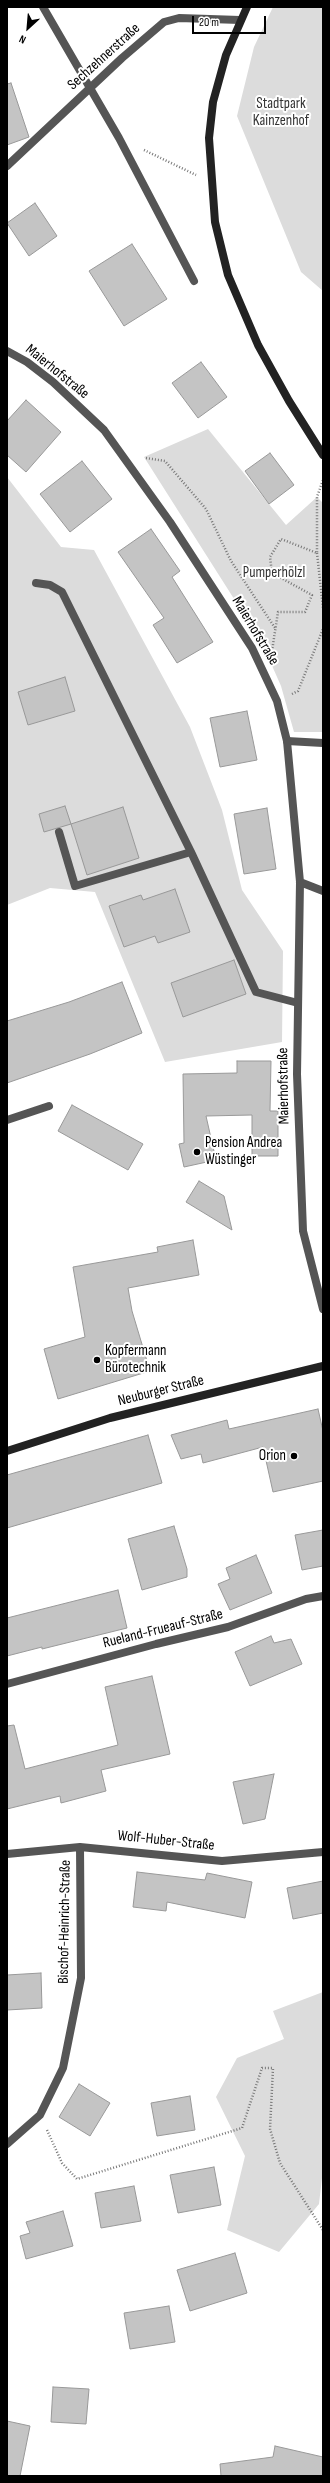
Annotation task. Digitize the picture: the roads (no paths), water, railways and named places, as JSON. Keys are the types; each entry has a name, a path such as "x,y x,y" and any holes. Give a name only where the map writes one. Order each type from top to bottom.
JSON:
{"street":[{"path":"43,7 119,138 194,281"},
{"path":"247,7 240,20 226,55 213,102 209,138 215,222 228,275 258,345 289,402 323,455"},
{"name":"Sechzehnerstraße","path":"7,166 164,22 179,18 240,20"},
{"name":"Maierhofstraße","path":"7,352 27,362 52,382 104,430 170,522 252,648 268,679 277,701 287,741 300,882 297,1074 303,1230 323,1309"},
{"path":"36,583 50,585 62,592 191,852 256,992 298,1003"},
{"path":"287,741 323,743"},
{"path":"59,832 75,886 191,852"},
{"path":"300,882 323,891"},
{"path":"7,1120 49,1106"},
{"name":"Neuburger Straße","path":"7,1452 110,1418 323,1366"},
{"name":"Rueland-Frueauf-Straße","path":"7,1684 148,1646 228,1627 306,1599 323,1596"},
{"name":"Wolf-Huber-Straße","path":"7,1854 80,1847 222,1861 323,1852"},
{"name":"Bischof-Heinrich-Straße","path":"7,2144 40,2115 63,2068 81,1978 80,1847"}],"place":[{"name":"Pension Andrea Wüstinger","path":"197,1152"},
{"name":"Kopfermann Bürotechnik","path":"97,1360"},
{"name":"Orion","path":"294,1456"}],"park label":[{"name":"Stadtpark Kainzenhof","path":"281,112"},
{"name":"Pumperhölzl","path":"274,573"}]}
